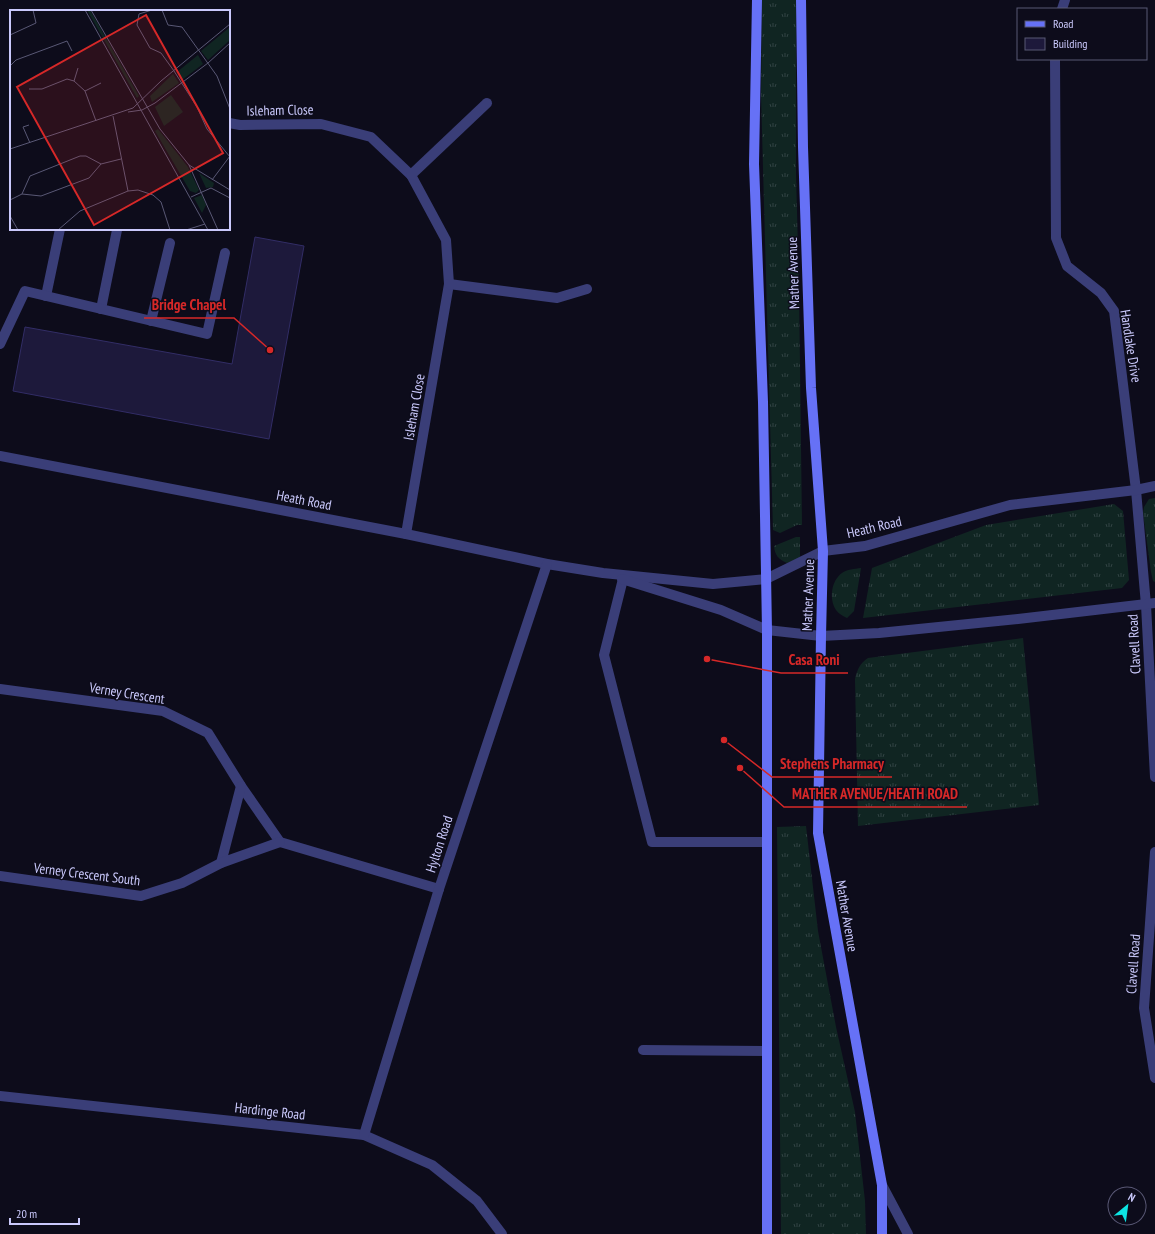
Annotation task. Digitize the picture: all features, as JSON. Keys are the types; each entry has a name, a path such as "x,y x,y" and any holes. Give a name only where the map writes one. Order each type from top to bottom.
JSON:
{"main road":[{"path":"757,0 754,164 762,394 767,630 767,1234"},
{"name":"Mather Avenue","path":"801,0 803,146 811,388 823,551 818,833 882,1185 882,1234"}],"street":[{"name":"Handlake Drive","path":"1055,60 1056,238 1067,266 1101,292 1114,311 1151,604"},
{"path":"411,175 487,103"},
{"name":"Isleham Close","path":"230,123 240,125 321,124 371,137 411,175 446,240 448,284 406,534"},
{"path":"46,296 60,230"},
{"path":"101,309 117,230"},
{"path":"151,321 170,243"},
{"path":"0,344 25,291 207,334 225,253"},
{"path":"448,284 557,298 587,289"},
{"name":"Heath Road","path":"0,456 406,534 547,564 602,572 713,584 766,579 823,551 866,546 1010,505 1136,490 1155,486"},
{"name":"Hylton Road","path":"364,1135 439,889 547,564"},
{"name":"Heath Road","path":"602,572 721,610 767,630 821,636 886,632 1151,604"},
{"path":"623,579 604,655 652,842 767,842"},
{"name":"Clavell Road","path":"1151,604 1155,777"},
{"name":"Verney Crescent","path":"0,689 164,711 208,733 241,786 280,842"},
{"path":"222,863 241,786"},
{"path":"280,842 439,889"},
{"name":"Verney Crescent South","path":"0,876 141,896 182,883 222,863 280,842"},
{"name":"Clavell Road","path":"1155,852 1144,1008 1155,1078"},
{"path":"643,1050 767,1051"},
{"name":"Hardinge Road","path":"0,1096 364,1135 432,1166 477,1201 502,1234"},
{"path":"882,1185 908,1234"}],"green space":[{"path":"762,0 796,0 796,174 802,525 797,525 780,533 773,530 761,95"},
{"path":"1155,498 1155,582 1153,581 1151,572 1143,513 1144,507 1149,499"},
{"path":"1114,504 1123,511 1129,580 1122,588 863,618 872,568 986,525"},
{"path":"796,537 800,537 800,558 787,563 781,560 775,552 774,546"},
{"path":"861,568 854,611 847,618 838,613 834,606 832,601 833,585 838,576 844,572 851,569"},
{"path":"1023,638 1039,805 858,826 855,679 861,664 868,658"},
{"path":"806,826 818,931 836,1027 855,1112 865,1201 866,1234 781,1234 777,827"}],"building":[{"path":"255,237 304,246 269,439 13,391 25,327 232,364"}],"place":[{"name":"Bridge Chapel","path":"270,350"},
{"name":"Casa Roni","path":"707,659"},
{"name":"Stephens Pharmacy","path":"724,740"},
{"name":"MATHER AVENUE/HEATH ROAD","path":"740,768"}]}
